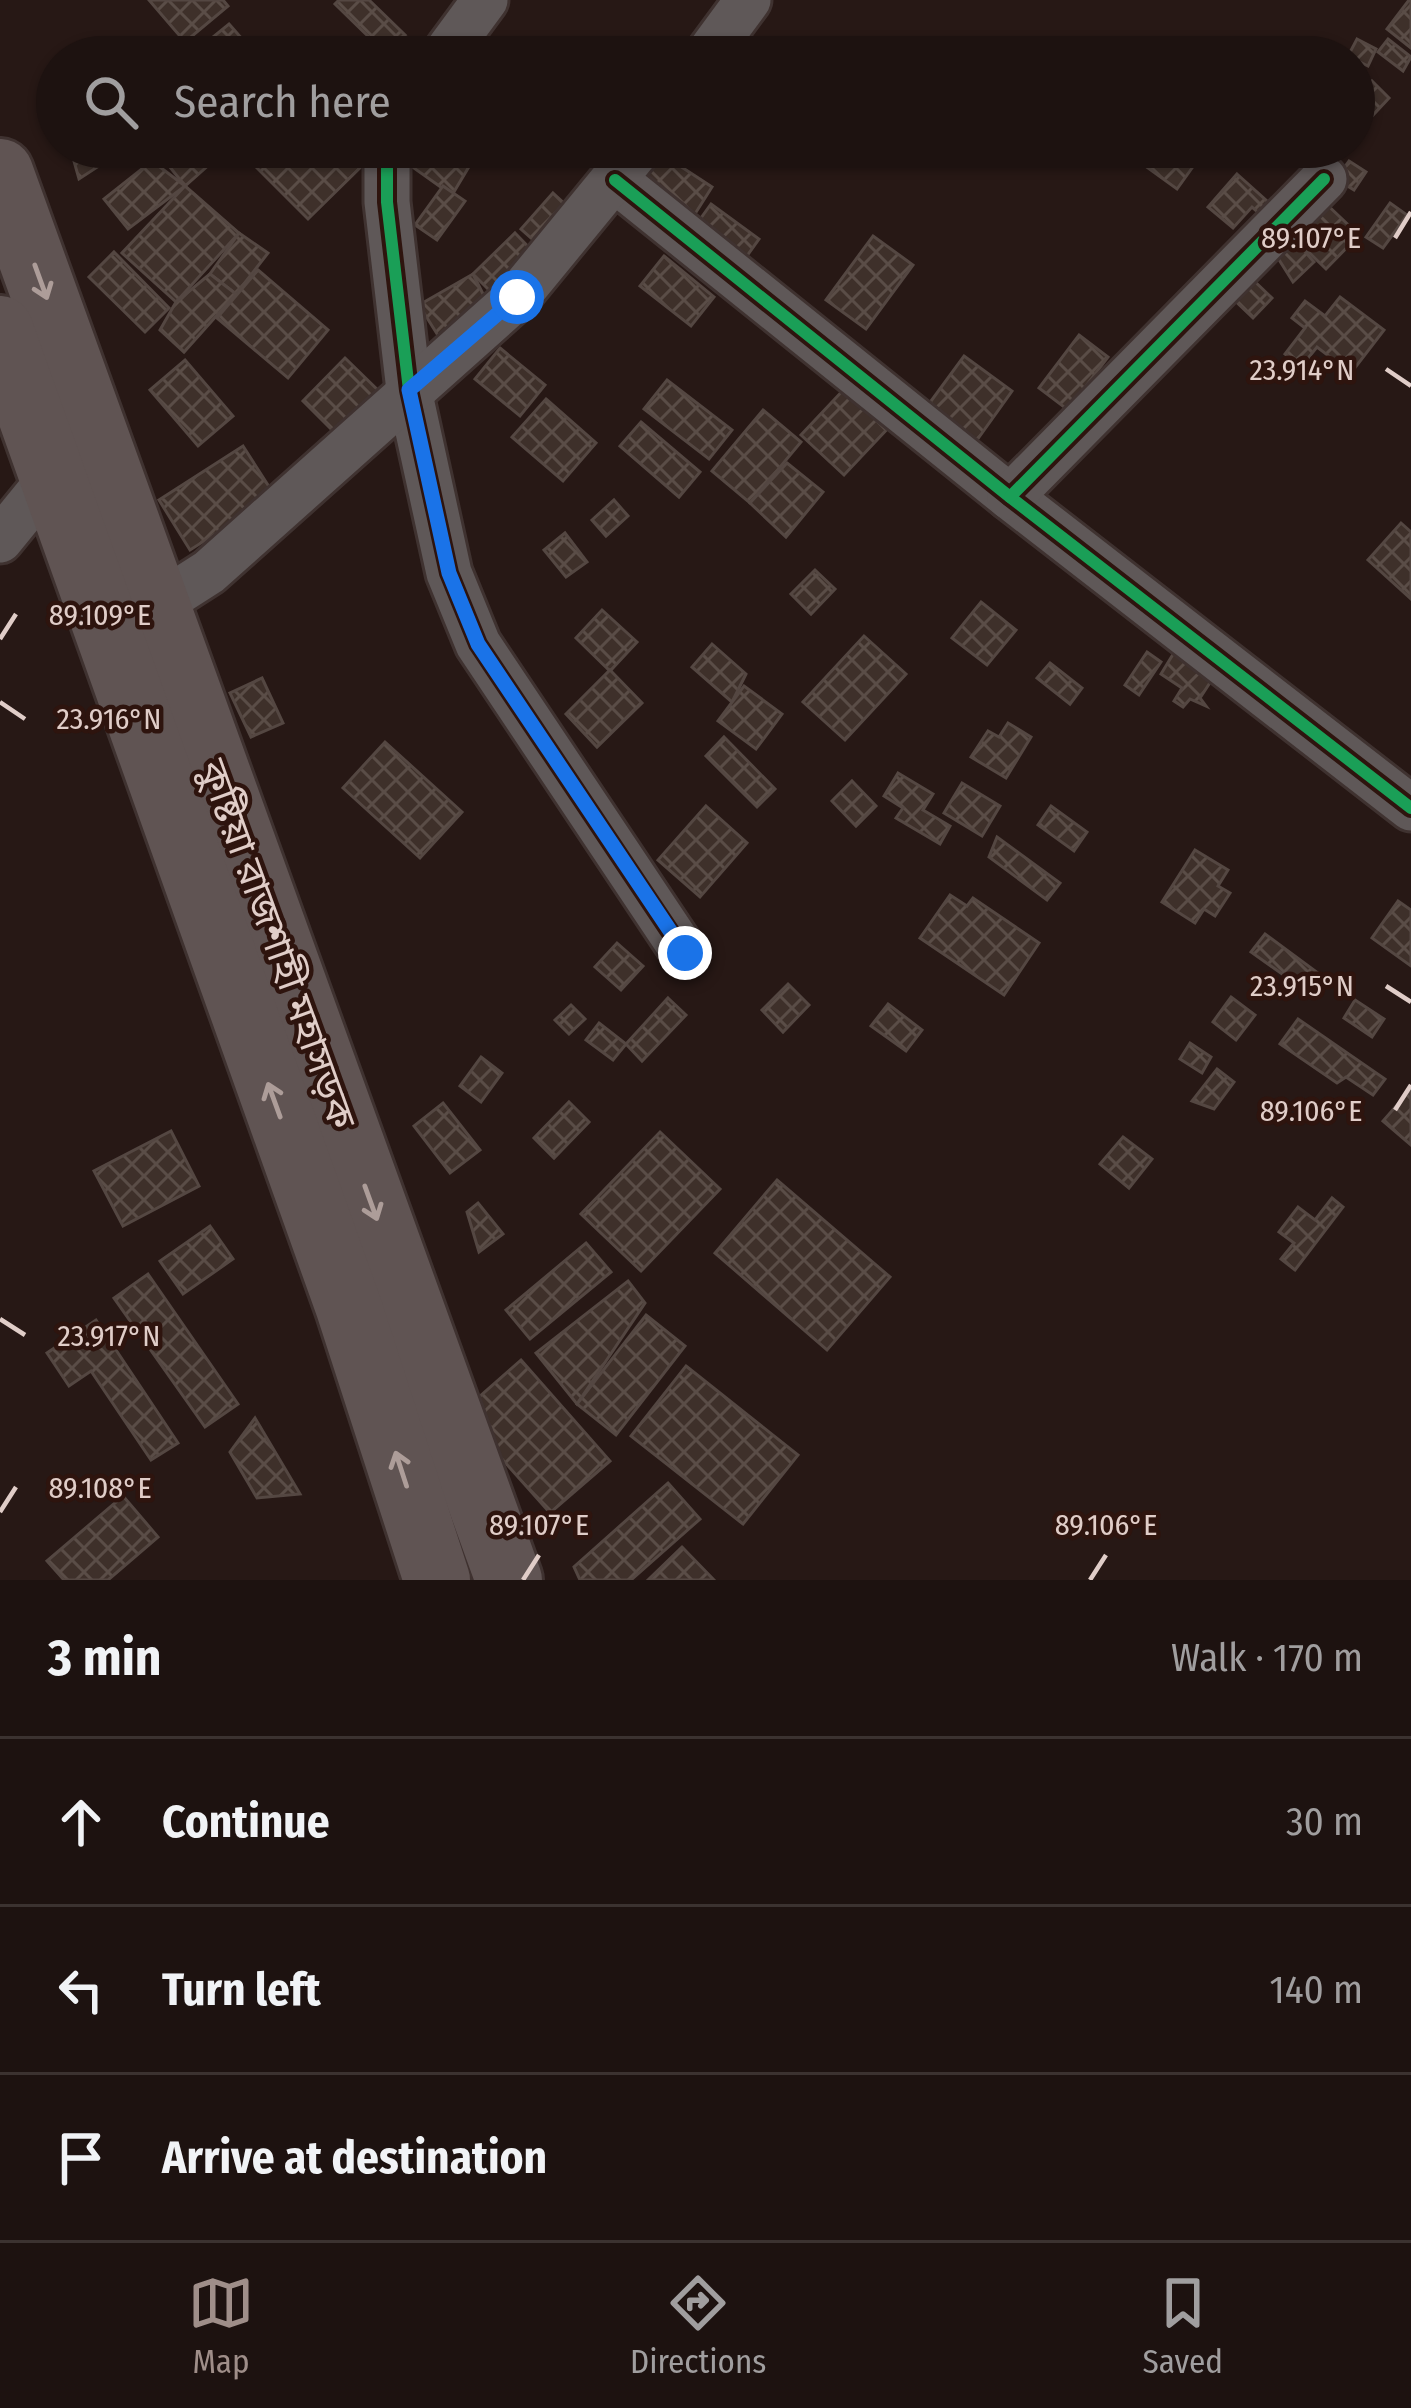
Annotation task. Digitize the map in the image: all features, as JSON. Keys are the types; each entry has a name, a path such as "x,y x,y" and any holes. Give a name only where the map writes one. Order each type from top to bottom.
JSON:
{"highway":[{"name":"কুষ্টিয়া রাজশাহী মহাসড়ক","path":"0,172 159,604 195,799 437,1580"},
{"name":"কুষ্টিয়া রাজশাহী মহাসড়ক","path":"0,328 53,475 195,799 509,1580"}],"street":[{"path":"458,36 485,0"},
{"path":"721,36 748,0"},
{"path":"387,168 409,390 449,573 478,644 685,953"},
{"path":"159,604 209,572 517,297 624,168"},
{"path":"634,168 1010,497 1411,808"},
{"path":"1010,497 1324,178"},
{"path":"0,540 53,475"}],"building":[{"path":"149,0 223,0 228,6 192,36 180,36"},
{"path":"369,0 405,35 368,36 335,4"},
{"path":"1411,0 1411,48 1387,29"},
{"path":"229,24 240,36 214,36"},
{"path":"1388,39 1411,57 1403,71 1378,52"},
{"path":"1375,84 1389,98 1375,113"},
{"path":"76,168 96,168 79,179"},
{"path":"143,168 161,168 185,186 128,229 104,199"},
{"path":"171,168 205,168 185,186"},
{"path":"257,168 360,168 308,219"},
{"path":"414,168 468,168 452,195"},
{"path":"638,168 683,168 712,187 693,217 632,177"},
{"path":"1148,168 1192,168 1177,189"},
{"path":"1344,168 1366,172 1354,190 1336,179"},
{"path":"1237,174 1276,209 1267,220 1252,207 1233,228 1208,207"},
{"path":"185,186 239,233 176,302 122,253"},
{"path":"443,186 465,201 437,240 415,225"},
{"path":"553,193 578,216 547,252 521,229"},
{"path":"1321,199 1359,235 1326,269 1288,232"},
{"path":"1390,203 1407,215 1383,248 1366,237"},
{"path":"711,204 759,239 744,260 696,225"},
{"path":"1288,232 1314,262 1293,282 1271,247"},
{"path":"239,233 268,253 236,294 210,274"},
{"path":"515,233 544,263 502,303 473,274"},
{"path":"873,236 913,265 866,329 826,300"},
{"path":"114,252 169,308 145,332 89,277"},
{"path":"664,256 714,297 691,326 640,286"},
{"path":"258,270 328,330 288,378 217,318"},
{"path":"210,274 236,294 184,352 160,330 176,302"},
{"path":"473,274 489,306 439,337 419,305"},
{"path":"1249,276 1272,298 1253,318 1230,296"},
{"path":"1340,297 1384,330 1351,373 1317,347 1301,367 1285,354 1305,328 1292,318 1305,301 1325,316"},
{"path":"1079,335 1108,357 1068,410 1039,388"},
{"path":"500,348 545,385 520,416 475,379"},
{"path":"964,356 1012,391 972,447 923,412"},
{"path":"345,358 386,398 343,441 303,401"},
{"path":"185,360 233,416 198,446 150,390"},
{"path":"667,380 732,430 709,459 644,409"},
{"path":"848,385 891,425 844,475 801,435"},
{"path":"546,399 596,443 563,481 512,437"},
{"path":"763,410 801,442 750,503 712,471"},
{"path":"641,422 700,472 679,497 620,446"},
{"path":"243,446 275,496 190,550 159,500"},
{"path":"787,463 823,492 786,537 750,503"},
{"path":"614,500 628,516 606,536 592,520"},
{"path":"1401,523 1411,532 1411,599 1368,560"},
{"path":"565,533 587,562 566,577 544,550"},
{"path":"815,570 835,589 811,614 791,594"},
{"path":"981,602 1016,630 987,665 952,638"},
{"path":"602,610 637,642 610,671 576,638"},
{"path":"864,636 906,674 845,740 803,702"},
{"path":"712,644 746,674 732,702 692,667"},
{"path":"1175,651 1215,675 1200,698 1206,706 1190,699 1183,707 1174,701 1182,688 1161,674"},
{"path":"1147,652 1161,662 1139,695 1125,685"},
{"path":"1050,663 1082,688 1070,704 1037,678"},
{"path":"610,670 642,703 597,747 566,714"},
{"path":"262,678 283,723 251,737 230,693"},
{"path":"744,686 782,714 756,749 718,721"},
{"path":"1008,723 1031,737 1006,778 971,757 988,731 999,737"},
{"path":"724,737 775,789 757,807 706,756"},
{"path":"385,742 462,812 420,858 343,788"},
{"path":"898,773 933,794 923,810 950,826 940,844 896,818 903,808 884,796"},
{"path":"852,781 876,806 856,826 832,801"},
{"path":"962,783 1000,806 982,836 944,813"},
{"path":"706,806 747,843 700,897 658,860"},
{"path":"1051,806 1087,832 1074,851 1038,825"},
{"path":"997,837 1060,883 1047,900 989,857"},
{"path":"1195,850 1228,870 1218,886 1230,893 1215,916 1204,909 1195,923 1162,902"},
{"path":"950,895 967,906 973,898 1039,943 1004,995 920,938"},
{"path":"1398,901 1411,910 1411,966 1372,938"},
{"path":"1265,934 1322,976 1309,993 1251,952"},
{"path":"617,943 643,966 621,990 595,967"},
{"path":"788,984 809,1005 783,1032 762,1010"},
{"path":"1231,997 1255,1015 1236,1040 1213,1022"},
{"path":"668,998 686,1015 642,1061 626,1044"},
{"path":"1355,1000 1384,1019 1372,1037 1344,1018"},
{"path":"888,1004 922,1030 906,1051 871,1026"},
{"path":"571,1005 585,1019 569,1034 555,1020"},
{"path":"1298,1019 1385,1079 1373,1095 1346,1077 1337,1083 1280,1044"},
{"path":"599,1023 626,1044 613,1060 586,1040"},
{"path":"1190,1043 1211,1057 1202,1073 1180,1059"},
{"path":"481,1057 502,1073 481,1102 460,1086"},
{"path":"1217,1069 1234,1082 1214,1109 1192,1101"},
{"path":"1411,1089 1411,1145 1383,1121"},
{"path":"569,1102 589,1122 554,1158 534,1138"},
{"path":"443,1103 480,1150 450,1173 414,1126"},
{"path":"171,1131 199,1186 123,1226 94,1171"},
{"path":"660,1132 720,1189 641,1271 581,1214"},
{"path":"1123,1137 1152,1159 1129,1188 1100,1164"},
{"path":"777,1180 890,1277 827,1350 715,1253"},
{"path":"1332,1198 1343,1207 1295,1270 1281,1259 1294,1243 1279,1232 1298,1207 1315,1220"},
{"path":"478,1203 503,1234 479,1252 467,1212"},
{"path":"210,1226 233,1259 183,1294 160,1261"},
{"path":"586,1243 611,1272 530,1339 506,1310"},
{"path":"148,1274 238,1404 205,1427 114,1298"},
{"path":"628,1281 645,1303 577,1404 536,1353"},
{"path":"646,1315 685,1346 616,1435 577,1404"},
{"path":"96,1320 178,1443 151,1460 91,1371 69,1386 47,1353"},
{"path":"521,1360 610,1461 550,1513 461,1413"},
{"path":"686,1366 798,1455 743,1524 631,1436"},
{"path":"255,1418 300,1494 257,1498 230,1452"},
{"path":"668,1483 700,1519 631,1580 580,1580 574,1567"},
{"path":"123,1496 158,1537 108,1580 64,1580 47,1561"},
{"path":"682,1547 714,1580 648,1580"}],"cycle path":[{"path":"387,168 409,390 449,573 478,644 685,954"},
{"path":"1010,497 1324,179"},
{"path":"615,180 1010,497 1411,808"}],"route":[{"path":"517,297 409,390 449,573 478,644 685,953"}]}
